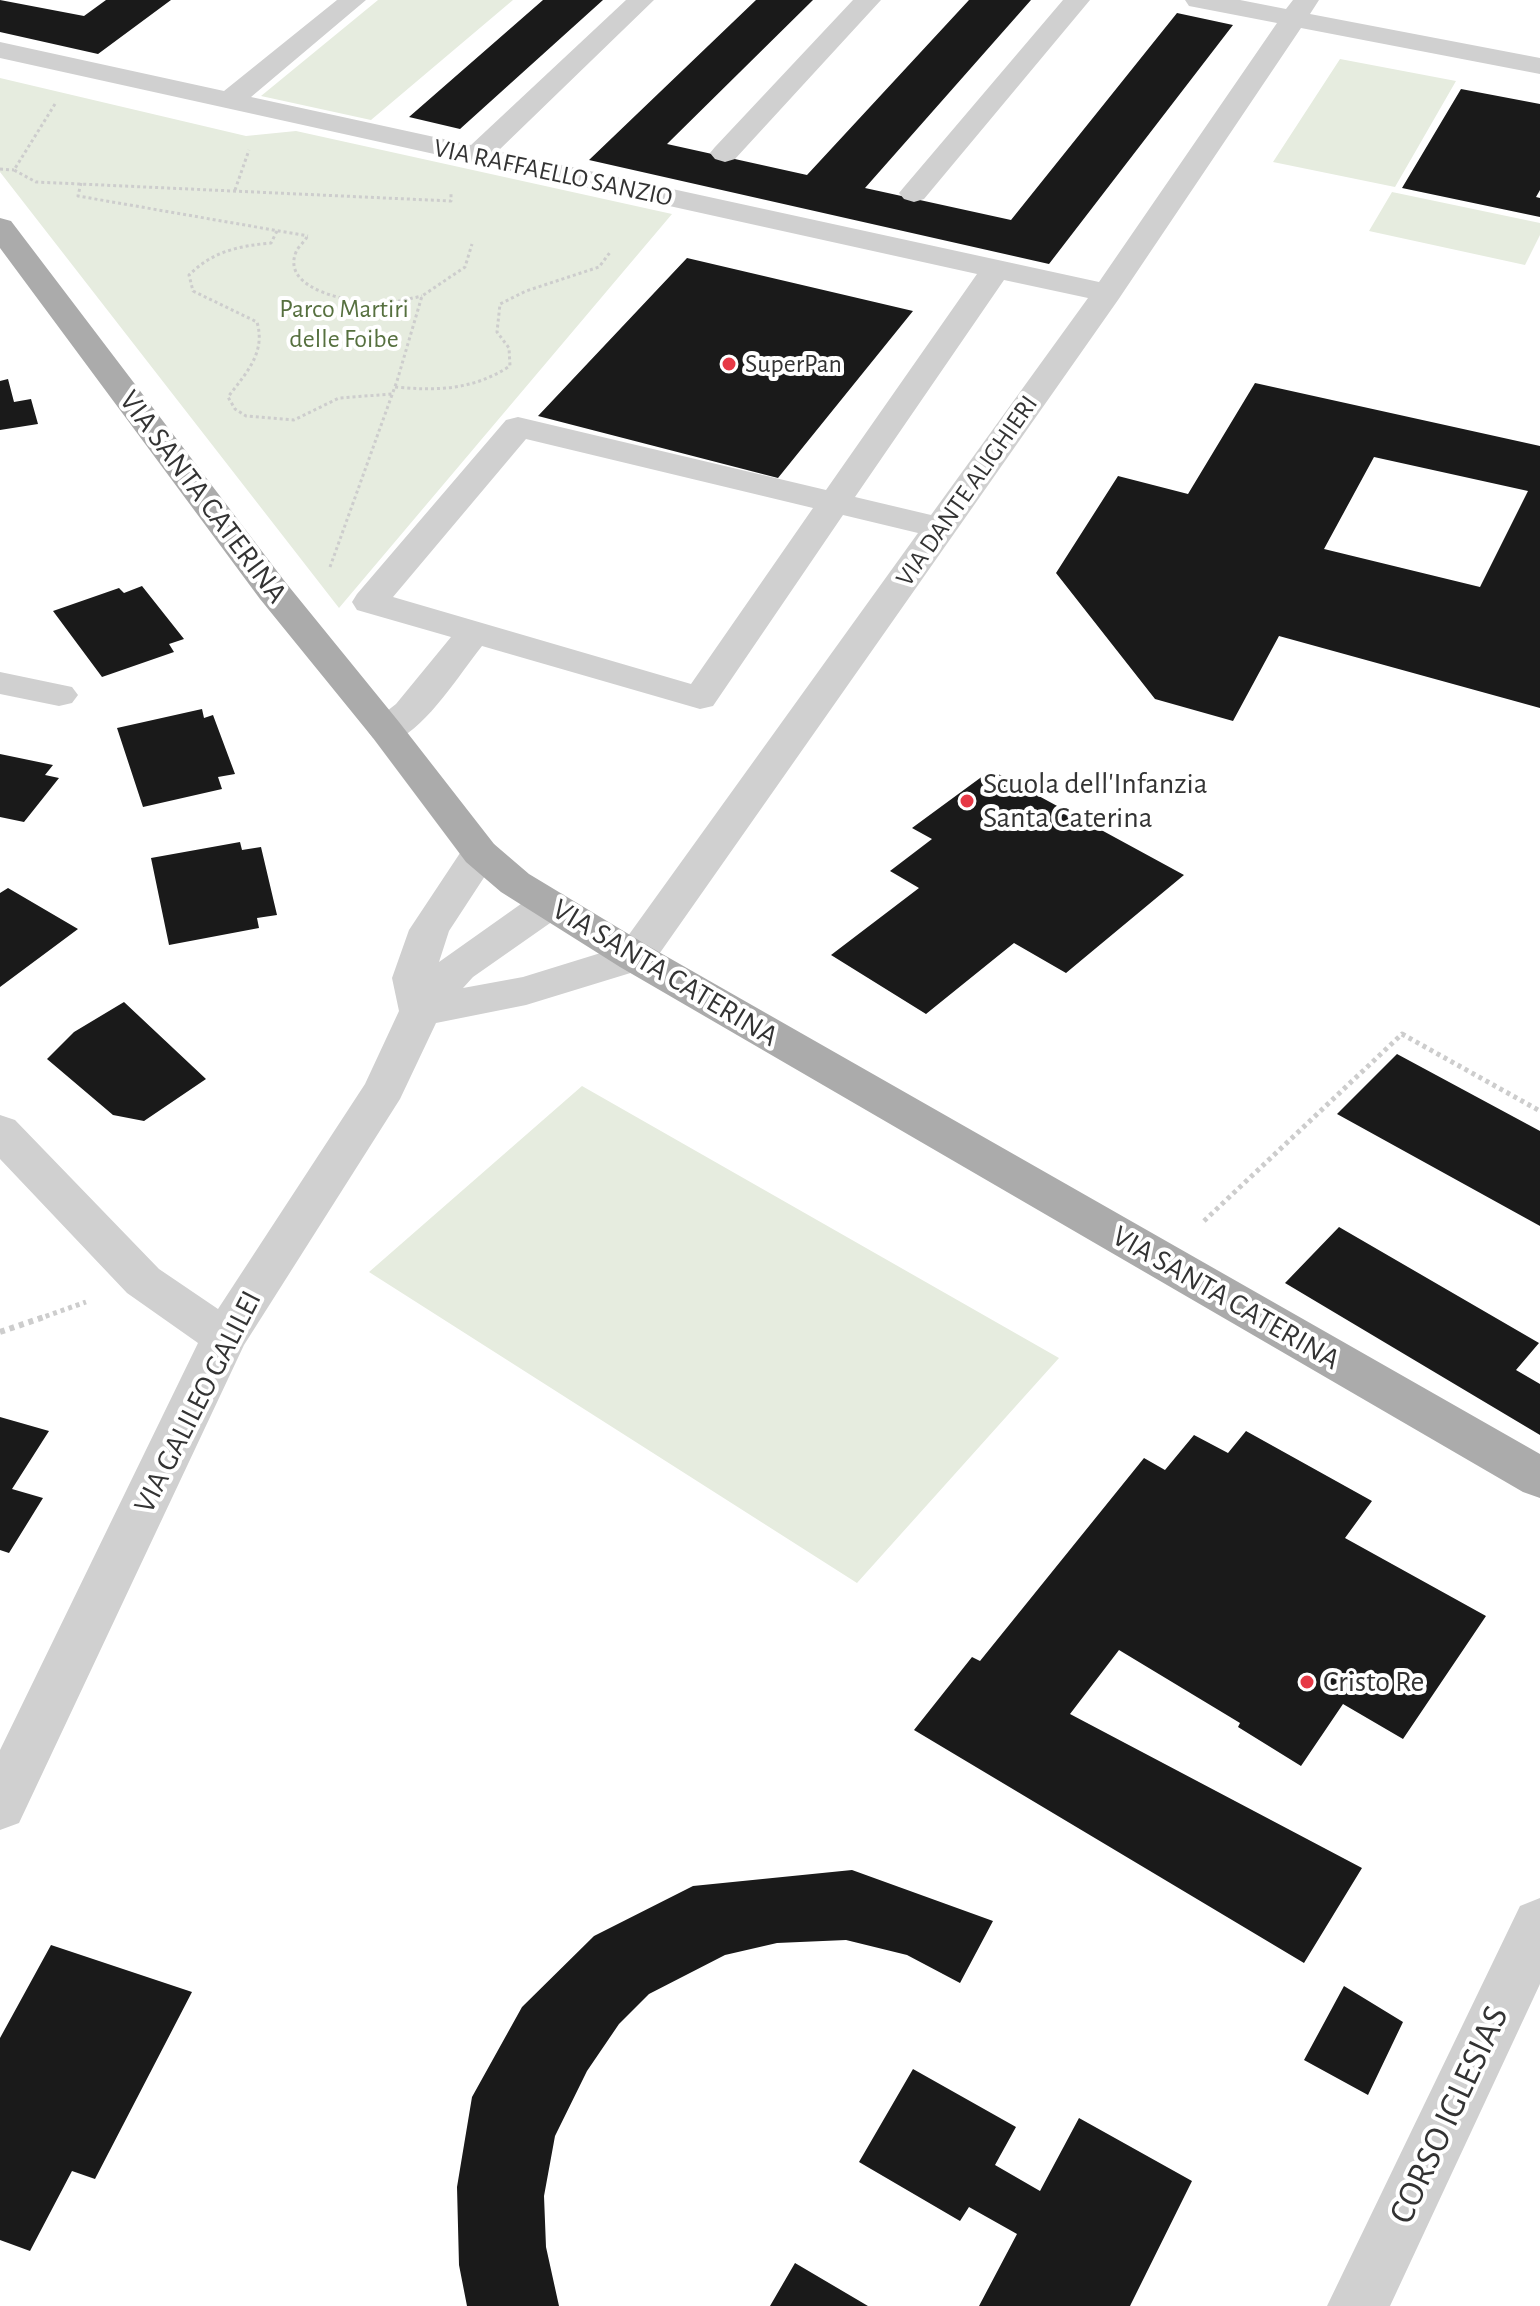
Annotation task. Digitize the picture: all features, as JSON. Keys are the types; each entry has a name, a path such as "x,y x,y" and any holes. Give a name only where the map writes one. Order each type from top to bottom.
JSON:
{"main road":[{"name":"VIA SANTA CATERINA","path":"0,227 273,591 386,730 480,853 515,883 635,957 1540,1478"}],"street":[{"path":"229,101 353,0"},
{"path":"476,156 641,0"},
{"path":"725,153 868,0"},
{"path":"914,193 1077,0"},
{"path":"1198,0 1299,10 1540,66"},
{"name":"VIA DANTE ALIGHIERI","path":"635,957 1107,293 1299,10"},
{"name":"VIA RAFFAELLO SANZIO","path":"0,50 1107,293"},
{"path":"940,528 834,503 518,427 370,602 700,698 834,503 995,269"},
{"path":"386,730 409,712 473,633"},
{"path":"0,683 59,695"},
{"path":"480,853 429,930 413,978 420,1011 526,991 635,957"},
{"name":"VIA GALILEO GALILEI","path":"0,1806 224,1337 385,1088 420,1011 458,967 549,904"},
{"path":"0,1131 143,1281 224,1337"},
{"name":"CORSO IGLESIAS","path":"1358,2306 1540,1924"}],"path":[{"path":"14,170 61,93"},
{"path":"235,190 249,149"},
{"path":"0,169 14,170 36,182 451,201 451,191"},
{"path":"81,183 78,196 308,236 295,249 292,259 297,274 307,286 335,297 377,303 422,296 465,267 472,244"},
{"path":"277,231 271,243 228,248 204,258 189,275 193,291 257,322 263,336 262,350 228,397 235,409 246,416 294,420 339,398 392,394"},
{"path":"395,387 459,389 490,381 510,366 509,348 497,332 500,304 526,291 599,267 611,251"},
{"path":"328,571 395,387 422,296"},
{"path":"1197,1227 1402,1034 1540,1111"},
{"path":"0,1332 143,1281"}],"green space":[{"path":"378,0 513,0 371,120 261,96"},
{"path":"1340,59 1456,81 1395,187 1273,162"},
{"name":"Parco Martiri delle Foibe","path":"0,78 246,136 296,131 672,214 339,608 0,172"},
{"path":"1392,192 1540,223 1540,235 1525,265 1369,231"},
{"path":"582,1086 1059,1358 857,1583 369,1272"}],"building":[{"path":"0,0 84,16 106,0 171,0 98,54 0,32"},
{"path":"543,0 603,0 460,129 409,117"},
{"path":"756,0 813,0 667,144 807,175 969,0 1031,0 865,188 1011,220 1177,13 1233,25 1049,264 589,160"},
{"path":"1461,89 1540,104 1540,190 1536,197 1540,198 1540,217 1402,188"},
{"name":"SuperPan","path":"687,258 913,311 778,478 538,416"},
{"path":"8,379 14,402 31,399 38,424 0,430 0,381"},
{"path":"1255,383 1540,446 1540,708 1279,636 1233,721 1155,699 1056,573 1118,476 1188,494","holes":["1374,457 1528,491 1480,587 1324,549"]},
{"path":"142,586 184,639 169,644 174,652 102,677 53,611 119,588 124,593"},
{"path":"202,709 204,718 213,715 235,774 218,777 222,789 143,807 117,728"},
{"path":"0,754 53,765 45,775 59,778 24,822 0,817"},
{"path":"991,770 1184,875 1066,973 1014,943 926,1014 831,955 919,888 890,871 932,839 912,828"},
{"path":"240,842 242,850 261,847 277,915 257,918 259,928 169,945 151,858"},
{"path":"8,888 78,929 0,987 0,893"},
{"path":"124,1002 206,1079 144,1121 113,1115 47,1059 74,1032"},
{"path":"1397,1054 1540,1131 1540,1226 1337,1114"},
{"path":"1339,1227 1539,1343 1516,1370 1540,1384 1540,1435 1285,1283"},
{"path":"0,1417 49,1431 12,1489 43,1498 9,1553 0,1550"},
{"name":"Cristo Re","path":"1246,1431 1372,1501 1345,1538 1486,1616 1403,1739 1343,1704 1301,1766 1238,1727 1240,1723 1119,1650 1070,1714 1362,1868 1304,1963 914,1730 972,1657 980,1661 1144,1458 1165,1470 1194,1435 1228,1453"},
{"path":"852,1870 993,1921 960,1983 907,1955 846,1940 777,1943 725,1955 649,1994 619,2024 587,2071 555,2136 544,2196 546,2247 559,2306 467,2306 459,2265 457,2187 472,2097 522,2007 594,1936 693,1886"},
{"path":"51,1945 192,1992 95,2179 72,2171 30,2251 0,2240 0,2038"},
{"path":"1344,1986 1403,2022 1368,2095 1304,2060"},
{"path":"913,2069 1016,2127 995,2165 1040,2191 1079,2118 1192,2181 1130,2306 979,2306 1017,2234 969,2207 960,2221 859,2162"},
{"path":"795,2263 868,2306 770,2306"}],"place":[{"name":"SuperPan","path":"729,364"},
{"name":"Scuola dell'Infanzia Santa Caterina","path":"967,801"},
{"name":"Cristo Re","path":"1307,1682"}]}
